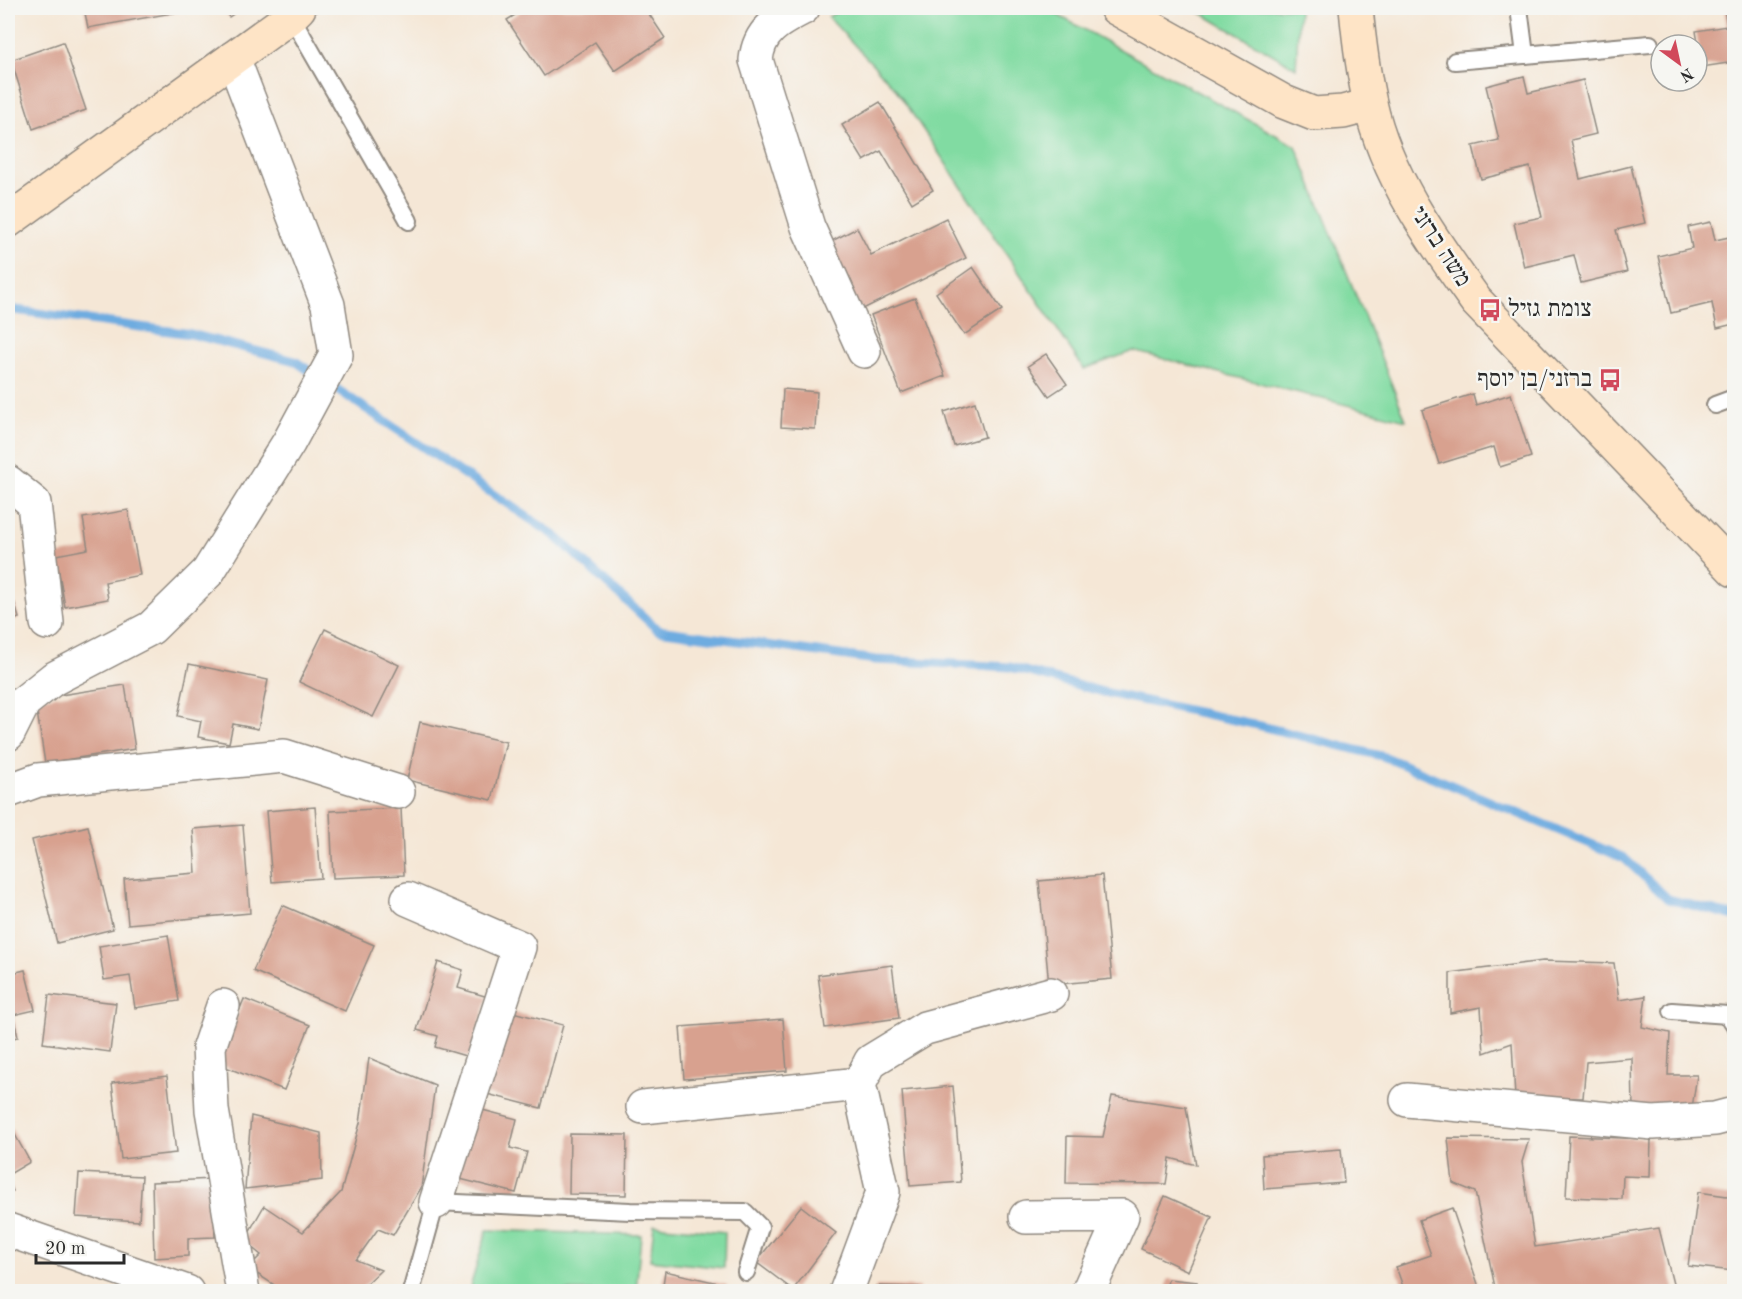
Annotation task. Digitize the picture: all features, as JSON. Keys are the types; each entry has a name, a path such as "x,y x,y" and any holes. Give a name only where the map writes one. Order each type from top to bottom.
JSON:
{"street":[{"path":"803,8 777,22 758,42 756,60 808,227 864,351"},
{"path":"1116,8 1284,102 1314,114 1343,112 1370,105"},
{"name":"משה ברזני","path":"1356,8 1370,105 1384,147 1425,227 1476,301 1732,563"},
{"path":"8,221 295,12"},
{"path":"8,734 24,702 53,679 151,628 208,572 288,442 336,355 328,305 233,58"},
{"path":"8,482 34,503 47,623"},
{"path":"8,791 38,780 284,756 398,792"},
{"path":"408,899 519,947 436,1202"},
{"path":"846,1292 883,1192 859,1084 871,1061 925,1028 1050,994"},
{"path":"223,1006 209,1047 212,1110 243,1292"},
{"path":"643,1107 859,1084"},
{"path":"1407,1100 1653,1123 1715,1119 1734,1114"},
{"path":"1026,1217 1122,1216 1088,1292"},
{"path":"8,1230 187,1292"}],"lane":[{"path":"1519,8 1525,55"},
{"path":"295,12 409,221"},
{"path":"1455,61 1649,44"},
{"path":"1715,405 1734,398"},
{"path":"1672,1011 1728,1015 1734,1024"},
{"path":"411,1292 436,1202 630,1211 745,1212 760,1227 746,1272"}],"green space":[{"path":"844,8 1045,8 1296,146 1406,420 1133,351 1084,369 895,88 828,17"},
{"path":"1192,8 1299,8 1296,68"},
{"path":"654,1225 725,1232 724,1268 650,1260"},
{"path":"487,1230 641,1235 636,1291 469,1291"}],"building":[{"path":"84,8 177,8 178,12 88,28"},
{"path":"222,8 242,8 229,17"},
{"path":"526,8 645,8 665,38 615,71 595,42 544,76 507,20"},
{"path":"1724,8 1734,8 1734,62 1709,66 1709,33 1696,33 1696,31 1727,26"},
{"path":"63,42 86,110 33,129 11,60"},
{"path":"1524,76 1528,93 1583,80 1596,134 1571,140 1580,179 1631,166 1645,223 1616,230 1627,272 1581,283 1574,255 1524,267 1514,223 1542,217 1530,167 1481,179 1473,146 1499,140 1486,86"},
{"path":"880,102 933,190 912,203 881,151 864,161 842,125"},
{"path":"946,218 966,258 857,312 824,245 857,228 871,255"},
{"path":"1711,222 1715,240 1734,236 1734,324 1717,328 1712,303 1671,313 1658,256 1692,248 1688,227"},
{"path":"973,267 1002,310 964,335 936,293"},
{"path":"915,298 945,376 901,393 871,315"},
{"path":"1046,354 1067,384 1049,396 1028,366"},
{"path":"783,389 817,392 815,429 781,427"},
{"path":"1473,394 1476,405 1511,394 1531,457 1500,467 1494,447 1439,464 1422,410"},
{"path":"975,402 985,437 954,446 944,412"},
{"path":"128,510 140,575 105,582 108,599 65,607 56,555 88,549 83,518"},
{"path":"8,581 19,618 8,622"},
{"path":"325,629 399,665 373,717 299,682"},
{"path":"189,664 268,680 258,729 233,724 229,743 198,737 201,721 178,716"},
{"path":"125,685 135,749 45,763 35,699"},
{"path":"420,722 506,742 492,800 407,780"},
{"path":"315,807 321,878 272,882 266,811"},
{"path":"401,808 404,875 333,878 330,811"},
{"path":"243,825 250,913 128,924 124,879 196,873 193,829"},
{"path":"88,826 113,929 57,943 32,840"},
{"path":"1102,875 1112,979 1049,985 1039,881"},
{"path":"282,905 374,945 345,1011 253,971"},
{"path":"168,935 179,1001 135,1008 130,976 104,980 99,946"},
{"path":"1543,961 1614,963 1619,1000 1646,996 1642,1027 1670,1033 1668,1075 1697,1075 1692,1108 1633,1109 1632,1058 1586,1062 1583,1098 1515,1097 1512,1043 1484,1053 1481,1007 1450,1013 1450,973"},
{"path":"438,962 463,970 458,988 488,997 469,1057 435,1047 438,1036 417,1030"},
{"path":"892,965 899,1018 825,1028 818,975"},
{"path":"25,970 35,1010 13,1015 18,1037 8,1039 8,974"},
{"path":"49,995 116,1003 110,1052 43,1043"},
{"path":"244,999 310,1025 284,1090 218,1064"},
{"path":"501,1009 563,1025 541,1108 479,1092"},
{"path":"783,1019 787,1071 684,1079 680,1027"},
{"path":"369,1058 435,1085 421,1188 393,1235 378,1229 356,1260 381,1270 358,1292 321,1292 314,1287 312,1292 285,1292 248,1268 261,1255 244,1241 264,1206 303,1232 341,1192 360,1123"},
{"path":"167,1076 176,1153 121,1159 112,1083"},
{"path":"953,1086 961,1182 910,1186 902,1091"},
{"path":"1112,1096 1186,1107 1196,1165 1170,1158 1166,1184 1066,1183 1067,1136 1103,1137"},
{"path":"471,1107 517,1119 510,1148 527,1152 516,1193 452,1177"},
{"path":"251,1116 321,1133 322,1180 245,1189"},
{"path":"8,1122 30,1162 8,1175"},
{"path":"570,1134 627,1135 626,1195 569,1194"},
{"path":"1569,1136 1651,1139 1650,1177 1623,1176 1622,1199 1566,1197"},
{"path":"1448,1138 1529,1139 1522,1162 1535,1247 1659,1228 1675,1292 1496,1292 1475,1192 1453,1183"},
{"path":"1341,1149 1344,1183 1264,1189 1262,1155"},
{"path":"79,1173 142,1176 139,1221 76,1217"},
{"path":"213,1179 215,1237 188,1238 188,1256 154,1258 152,1182"},
{"path":"8,1180 13,1191 8,1194"},
{"path":"1698,1192 1734,1197 1732,1225 1734,1225 1734,1271 1688,1266"},
{"path":"1165,1196 1212,1217 1188,1271 1141,1249"},
{"path":"801,1206 836,1233 793,1290 756,1262"},
{"path":"1452,1208 1480,1290 1405,1292 1396,1267 1431,1255 1419,1220"},
{"path":"665,1271 727,1285 726,1292 662,1292"},
{"path":"1168,1279 1197,1282 1195,1292 1166,1292"},
{"path":"876,1286 919,1287 919,1292 875,1292"}],"waterway":[{"path":"8,309 191,334 295,361 554,535 658,630 876,660 1010,667 1103,692 1253,724 1385,757 1624,858 1668,899 1734,916"}],"place":[{"name":"צומת גזיל","path":"1490,310"},
{"name":"ברזני/בן יוסף","path":"1610,380"}]}
